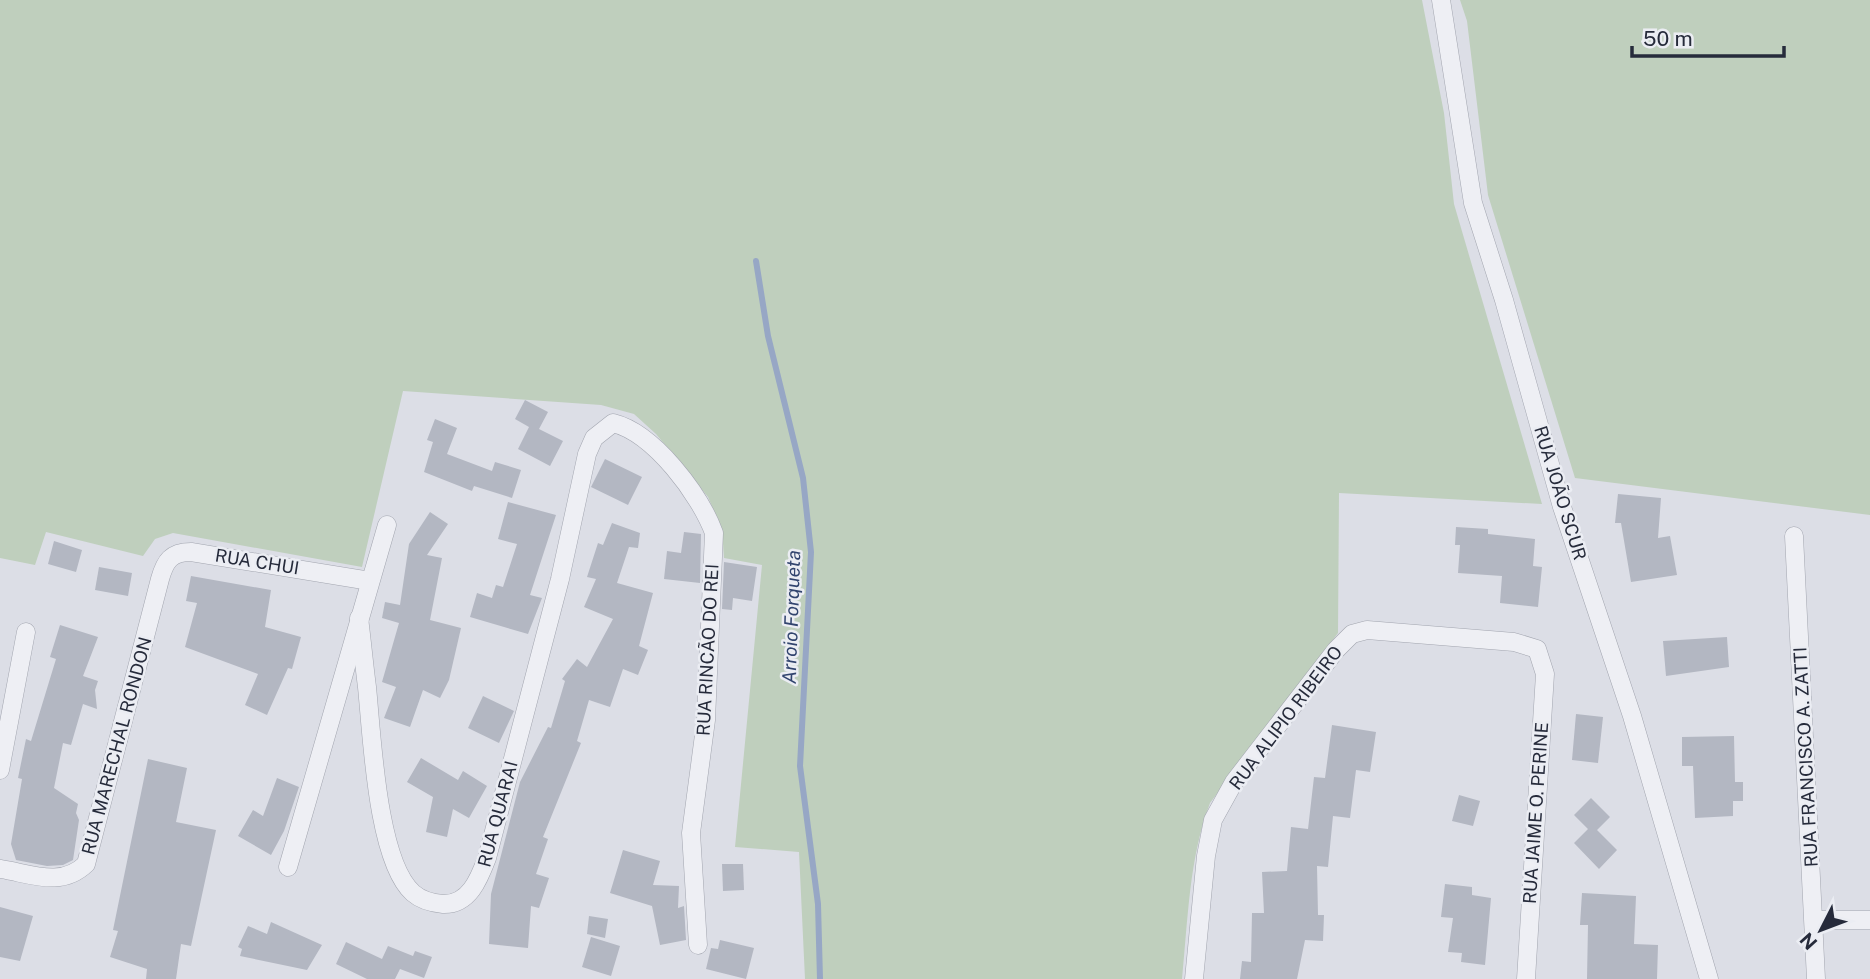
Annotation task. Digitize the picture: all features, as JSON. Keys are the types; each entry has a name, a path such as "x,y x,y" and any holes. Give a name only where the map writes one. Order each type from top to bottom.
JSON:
{"street":[{"name":"RUA JOÃO SCUR","path":"1441,0 1473,203 1504,300 1562,507 1632,716 1709,979"},
{"name":"RUA RINCÃO DO REI","path":"594,438 612,423 625,426 643,438 680,476 706,512 714,533 706,720 691,833 698,945"},
{"name":"RUA QUARAI","path":"359,618 377,782 389,840 401,879 414,894 429,903 450,904 467,896 479,881 487,858 560,579 587,454 594,438"},
{"path":"288,867 387,525"},
{"name":"RUA FRANCISCO A. ZATTI","path":"1794,536 1816,979"},
{"name":"RUA CHUI","path":"160,579 169,557 179,552 191,552 370,581"},
{"name":"RUA MARECHAL RONDON","path":"0,869 62,879 76,874 86,864 160,579"},
{"name":"RUA ALIPIO RIBEIRO","path":"1194,979 1206,856 1213,820 1234,782 1335,650 1352,634 1367,630 1514,642 1537,649"},
{"path":"0,770 26,632"},
{"name":"RUA JAIME O. PERINE","path":"1526,979 1545,674 1537,649"},
{"path":"1815,920 1870,920"}],"green space":[{"path":"0,0 1422,0 1444,113 1454,204 1542,504 1339,493 1338,633 1210,803 1193,867 1182,979 805,979 799,852 735,847 762,565 724,558 722,530 708,497 656,434 634,414 601,405 403,391 362,567 173,533 155,539 143,556 46,532 35,565 0,558"},
{"path":"1460,0 1870,0 1870,515 1575,478 1488,195 1467,21"}],"building":[{"path":"525,400 548,412 539,429 563,441 550,466 518,449 529,427 515,419"},
{"path":"435,419 457,428 447,454 492,471 495,462 521,470 512,498 474,486 472,491 424,472 433,442 427,440"},
{"path":"605,459 642,477 628,505 591,487"},
{"path":"1618,494 1661,498 1658,538 1670,536 1677,575 1631,582 1621,523 1615,523"},
{"path":"508,502 556,515 530,595 542,598 528,634 470,617 477,593 492,598 496,585 503,587 517,544 498,539"},
{"path":"430,512 448,524 427,555 442,558 430,620 461,628 449,680 440,698 423,690 410,727 384,718 396,687 382,682 399,623 382,618 385,602 400,605 409,544"},
{"path":"612,523 640,533 638,548 629,547 617,583 653,593 639,646 648,650 638,675 623,669 610,707 589,700 577,741 581,743 543,837 548,839 536,874 549,878 539,908 531,906 528,948 489,944 491,894 520,782 548,727 551,728 565,681 562,679 577,659 587,667 613,619 584,607 596,579 587,577 598,543 603,545"},
{"path":"1456,527 1488,529 1488,534 1535,539 1533,566 1542,567 1538,607 1500,603 1502,576 1458,573 1460,545 1455,545"},
{"path":"684,532 701,534 700,583 664,579 667,551 681,553"},
{"path":"54,541 82,550 76,572 48,564"},
{"path":"724,562 757,567 752,601 733,598 732,610 722,609"},
{"path":"99,567 132,573 128,596 95,590"},
{"path":"191,576 271,590 265,627 301,637 292,669 288,668 267,715 245,705 258,674 185,647 197,603 186,601"},
{"path":"60,625 98,637 83,676 98,681 95,690 97,709 83,704 71,745 63,743 54,788 78,804 76,813 79,820 73,860 63,865 47,866 16,860 11,844 22,779 18,778 26,739 31,741 56,659 50,657"},
{"path":"1727,637 1729,667 1666,676 1663,641"},
{"path":"483,696 514,711 499,743 468,728"},
{"path":"1576,714 1603,717 1598,763 1572,760"},
{"path":"1332,725 1376,732 1370,772 1356,770 1350,818 1333,816 1328,867 1317,866 1318,915 1324,915 1323,941 1305,940 1297,979 1240,979 1242,961 1251,962 1252,913 1264,913 1262,872 1287,871 1291,827 1308,829 1314,777 1325,778"},
{"path":"1734,736 1735,782 1743,782 1743,801 1733,801 1733,816 1695,818 1693,766 1682,766 1682,737"},
{"path":"421,758 458,780 463,771 487,786 469,818 453,809 447,837 426,832 433,797 407,782"},
{"path":"148,759 187,768 176,822 216,830 191,946 181,944 176,979 146,979 147,969 110,957 118,931 113,930"},
{"path":"277,778 299,787 284,831 271,855 238,836 253,810 263,816"},
{"path":"1459,795 1480,801 1473,826 1452,821"},
{"path":"1591,798 1610,817 1597,830 1617,850 1599,869 1574,843 1588,829 1574,815"},
{"path":"623,850 660,861 653,885 679,886 678,908 684,906 686,940 660,945 652,906 610,893"},
{"path":"722,864 743,864 744,890 723,891"},
{"path":"1445,884 1472,887 1472,895 1491,898 1485,965 1461,962 1462,953 1448,952 1453,918 1441,917"},
{"path":"1582,893 1636,896 1634,944 1658,945 1657,979 1587,979 1588,925 1580,925"},
{"path":"0,907 33,916 20,961 0,957"},
{"path":"589,916 608,919 605,938 587,934"},
{"path":"271,922 322,945 307,970 240,956 242,949 238,947 248,926 267,934"},
{"path":"591,937 620,946 611,976 582,967"},
{"path":"720,940 754,948 746,979 706,969 711,948 718,949"},
{"path":"346,942 382,959 388,946 413,956 415,951 432,957 424,978 400,969 395,979 367,979 336,964"}],"waterway":[{"name":"Arroio Forqueta","path":"756,261 768,336 803,478 811,552 800,766 818,904 820,979"}]}
